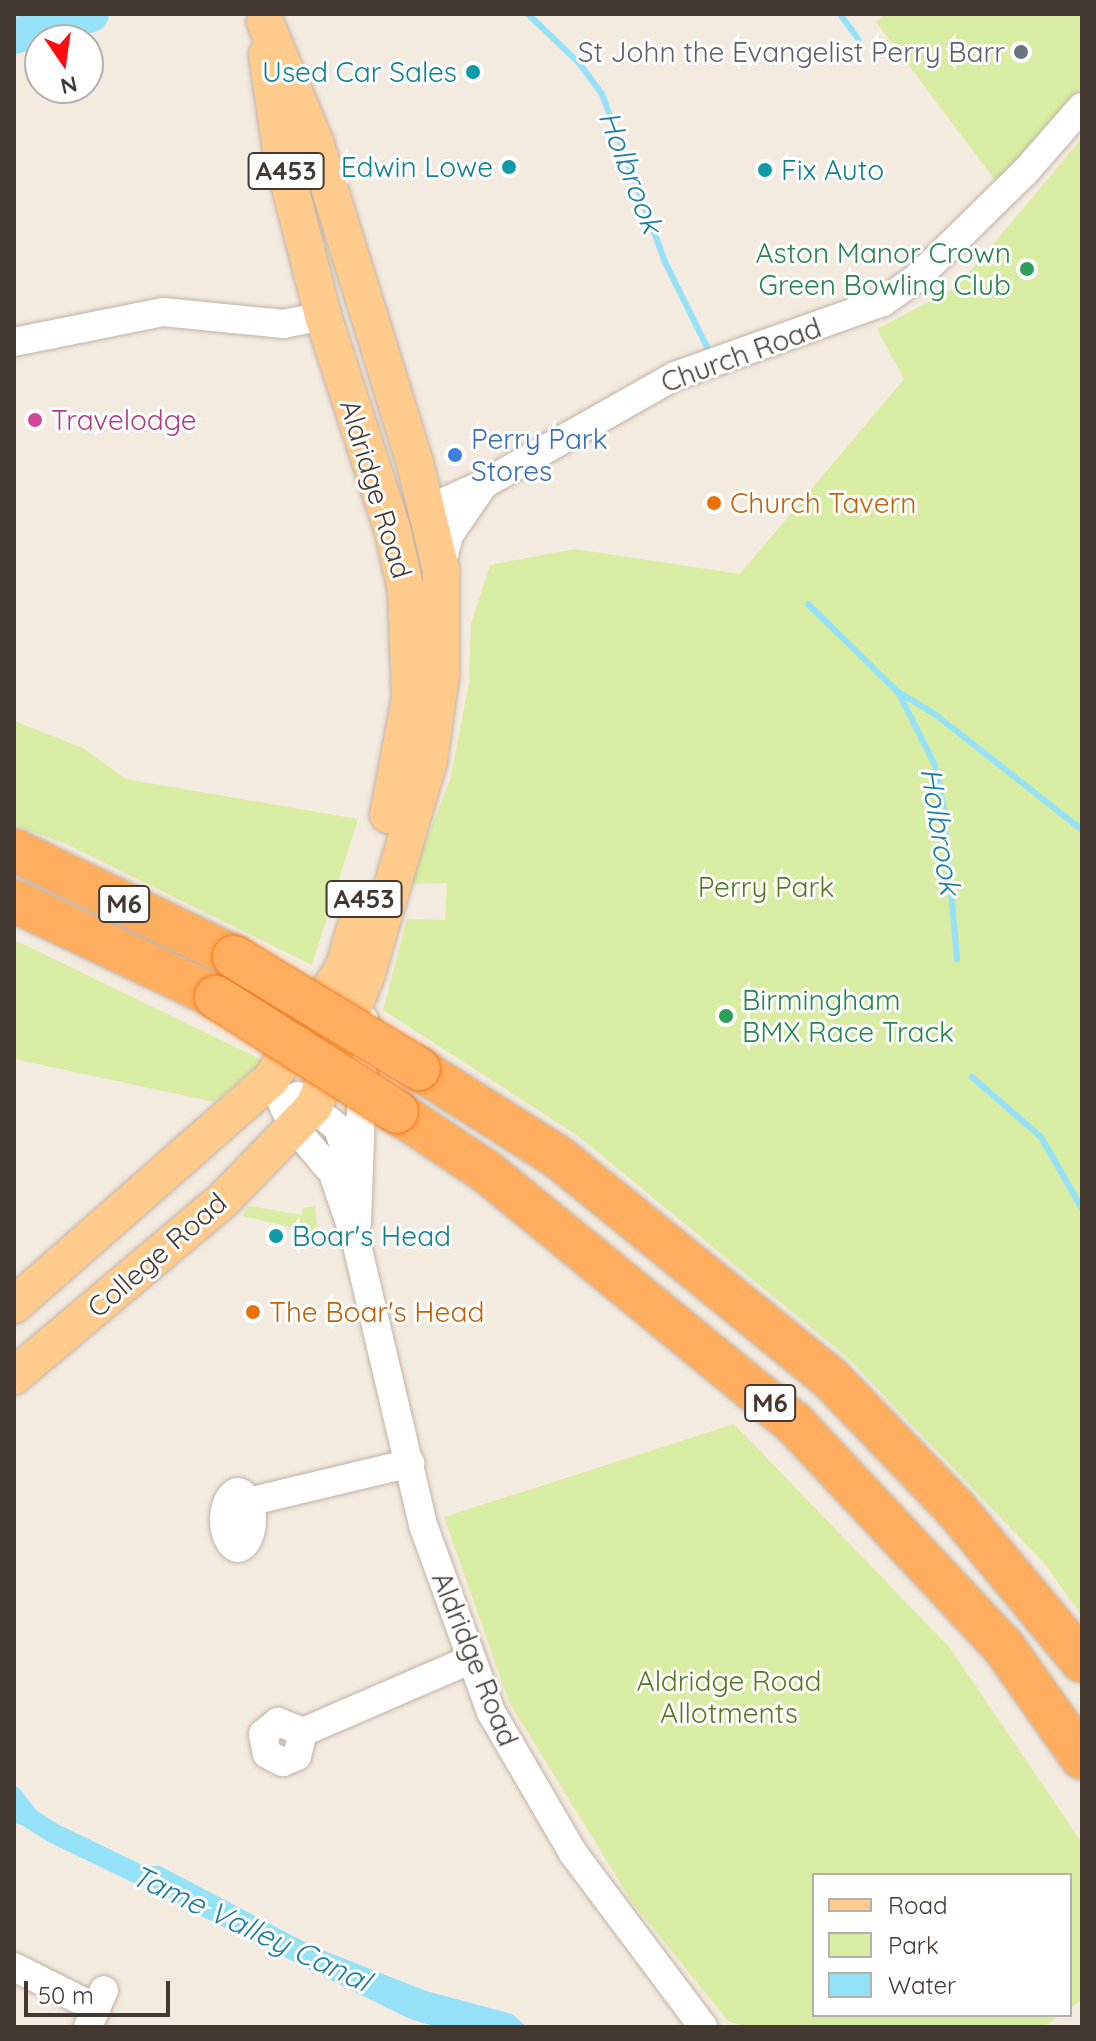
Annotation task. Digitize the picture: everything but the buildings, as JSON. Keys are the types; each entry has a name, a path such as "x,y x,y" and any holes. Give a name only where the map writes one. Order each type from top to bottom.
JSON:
{"highway":[{"name":"M6","path":"14,850 234,957 558,1157 830,1378 955,1508 1082,1661"},
{"name":"M6","path":"14,901 216,997 487,1172 794,1423 1003,1646 1082,1758"}],"main road":[{"name":"Aldridge Road","path":"264,18 315,142 426,510 441,570 441,675 429,760 366,976 304,1116"},
{"name":"Aldridge Road","path":"264,18 282,156 323,316 392,528 406,589 410,699 399,774 344,967 299,1044 271,1079"},
{"path":"323,316 364,306"},
{"path":"406,589 414,523 426,510"},
{"name":"College Road","path":"14,1307 271,1079"},
{"name":"College Road","path":"14,1376 224,1199 304,1116"},
{"path":"14,1307 134,1228 154,1256"}],"street":[{"name":"Church Road","path":"426,510 484,484 625,402 713,363 883,302 906,285 1025,172 1082,107"},
{"path":"14,342 163,312 283,324 323,316"},
{"name":"Church Road","path":"441,570 449,535 484,484"},
{"name":"Aldridge Road","path":"356,1241 366,976"},
{"name":"Aldridge Road","path":"271,1079 304,1116 333,1173 356,1241 423,1525 469,1660 527,1781 703,2027"},
{"name":"Aldridge Road","path":"304,1116 338,1128 358,1193"},
{"path":"248,1502 410,1463"},
{"path":"303,1732 469,1660"},
{"path":"14,1967 96,2008"}],"green space":[{"path":"886,14 1082,14 1082,87 998,184 876,22"},
{"name":"Perry Park","path":"1082,138 1082,1616 1044,1563 848,1358 578,1136 383,1010 407,919 445,920 447,883 409,884 450,780 469,683 471,624 490,565 575,549 740,574 904,379 877,329 957,287"},
{"path":"14,721 83,748 126,779 358,819 312,965 66,844 14,825"},
{"path":"14,941 264,1061 214,1102 14,1059"},
{"path":"249,1206 302,1215 303,1208 315,1206 317,1224 314,1232 242,1216"},
{"name":"Aldridge Road Allotments","path":"734,1424 950,1648 1082,1843 1082,2000 1072,2007 1072,1873 812,1873 812,2017 1057,2017 1043,2027 748,2027 728,2021 632,1902 509,1702 444,1517"}],"water":[{"path":"14,1785 20,1789 53,1833 14,1823"},
{"path":"117,1865 160,1866 312,1946 426,1991 512,2014 527,2027 437,2027 410,2019 187,1909"}],"waterway":[{"path":"14,36 91,14"},
{"name":"Holbrook","path":"528,14 580,64 602,94 666,264 708,349"},
{"path":"840,14 859,40"},
{"name":"Holbrook","path":"808,604 898,692 934,763 943,804 957,959"},
{"path":"900,693 936,715 1082,830"},
{"name":"Holbrook","path":"972,1077 1041,1137 1082,1209"},
{"name":"Tame Valley Canal","path":"14,1808 53,1833 142,1876"}],"place":[{"name":"St John the Evangelist Perry Barr","path":"1021,52"},
{"name":"Used Car Sales","path":"473,72"},
{"name":"Edwin Lowe","path":"509,167"},
{"name":"Fix Auto","path":"765,170"},
{"name":"Aston Manor Crown Green Bowling Club","path":"1027,269"},
{"name":"Travelodge","path":"35,420"},
{"name":"Perry Park Stores","path":"455,455"},
{"name":"Church Tavern","path":"714,503"},
{"name":"Birmingham BMX Race Track","path":"726,1016"},
{"name":"Boar's Head","path":"276,1236"},
{"name":"The Boar's Head","path":"253,1312"}]}
